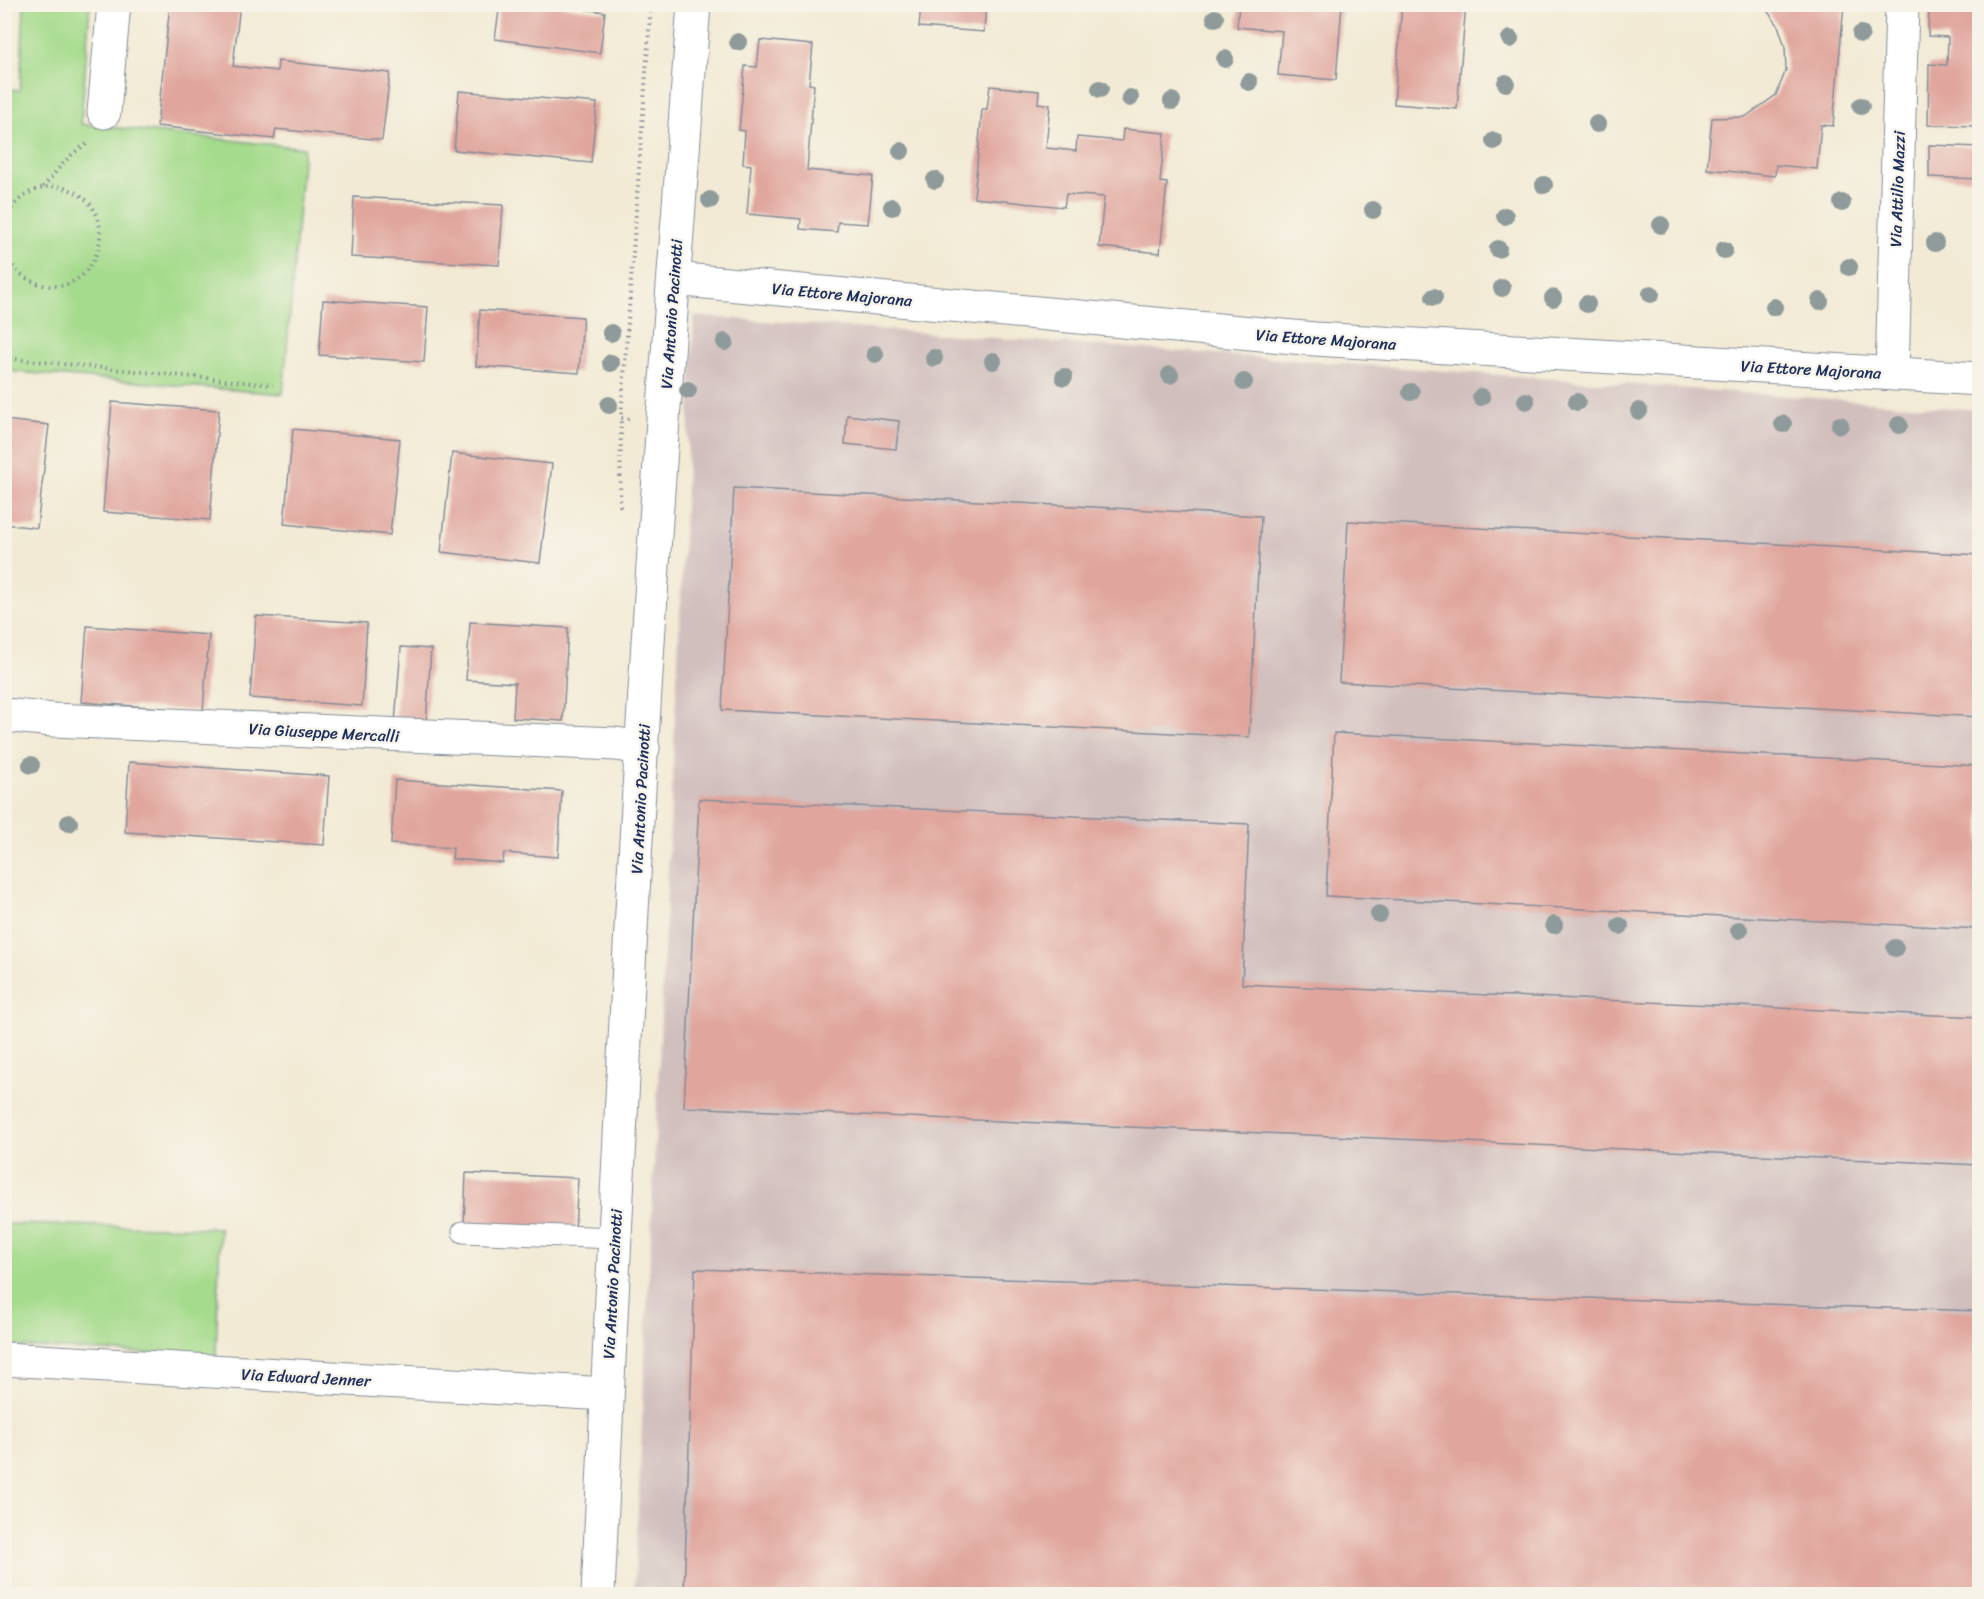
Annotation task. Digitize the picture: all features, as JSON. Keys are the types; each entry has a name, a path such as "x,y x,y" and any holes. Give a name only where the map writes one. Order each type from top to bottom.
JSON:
{"street":[{"path":"104,112 114,4"},
{"name":"Via Antonio Pacinotti","path":"598,1594 614,1238 643,748 663,421 694,4"},
{"name":"Via Attilio Mazzi","path":"1892,374 1902,4"},
{"name":"Via Ettore Majorana","path":"674,279 1315,339 1980,380"},
{"name":"Via Giuseppe Mercalli","path":"4,716 604,744 643,748"},
{"name":"Via Edward Jenner","path":"4,1359 607,1394"}],"lane":[{"path":"463,1232 614,1238"}],"path":[{"path":"651,4 621,418 663,421"},
{"path":"42,188 82,146 98,139 104,112"},
{"path":"4,225 8,214 22,196 42,188 64,188 84,198 97,216 102,238 96,259 82,276 62,286 39,285 19,275 6,257 4,249"},
{"path":"4,358 273,385"}],"shaded area":[{"path":"694,316 1979,410 1979,1594 634,1594"}],"green space":[{"path":"24,5 90,5 81,124 304,148 283,394 5,371 4,89 20,90"},
{"path":"4,1224 220,1228 216,1357 5,1346"}],"building":[{"path":"170,4 240,4 233,66 277,71 278,61 390,73 382,140 276,129 274,139 157,126"},
{"path":"500,4 563,4 563,6 605,12 600,53 495,39"},
{"path":"921,4 986,4 984,32 919,27"},
{"path":"1145,4 1180,4 1179,8 1145,6"},
{"path":"1239,4 1342,4 1336,80 1278,75 1282,31 1237,27"},
{"path":"1402,4 1466,4 1457,109 1394,104"},
{"path":"1762,4 1844,5 1833,126 1821,125 1817,169 1776,165 1775,176 1707,169 1712,118 1745,117 1776,95 1786,70 1785,47 1778,25"},
{"path":"1929,4 1980,4 1980,126 1928,125 1929,64 1947,65 1948,37 1928,36"},
{"path":"760,40 813,45 809,84 814,85 807,170 873,176 868,224 838,222 837,232 800,229 801,219 747,214 751,165 743,164 745,131 739,130 745,66 757,67"},
{"path":"990,86 1039,91 1038,103 1050,105 1046,148 1076,151 1077,137 1122,141 1123,129 1165,133 1160,182 1167,183 1160,253 1099,247 1104,197 1066,194 1064,207 974,198 982,109 987,109"},
{"path":"459,91 597,103 591,163 454,150"},
{"path":"1929,145 1980,147 1980,179 1929,177"},
{"path":"354,197 503,205 499,265 351,257"},
{"path":"323,300 428,307 424,362 319,355"},
{"path":"480,310 583,317 579,373 476,366"},
{"path":"112,402 219,410 210,520 103,512"},
{"path":"847,415 899,421 896,449 845,444"},
{"path":"4,420 49,425 37,528 4,524"},
{"path":"293,429 400,439 390,535 284,524"},
{"path":"452,453 552,464 540,563 441,552"},
{"path":"734,488 1261,516 1249,737 722,710"},
{"path":"1348,521 1980,555 1980,717 1339,682"},
{"path":"256,616 367,623 362,706 250,698"},
{"path":"470,622 568,628 563,721 513,718 515,683 466,680"},
{"path":"87,626 209,635 203,711 81,702"},
{"path":"401,647 431,649 426,725 395,723"},
{"path":"1334,733 1980,766 1980,929 1326,896"},
{"path":"129,762 329,776 324,845 125,832"},
{"path":"395,780 562,791 558,857 504,853 503,863 452,859 453,848 391,844"},
{"path":"699,799 1249,824 1242,984 1980,1017 1980,1165 684,1107"},
{"path":"466,1173 578,1178 575,1230 464,1224"},
{"path":"695,1269 1980,1311 1980,1594 684,1594"}]}
